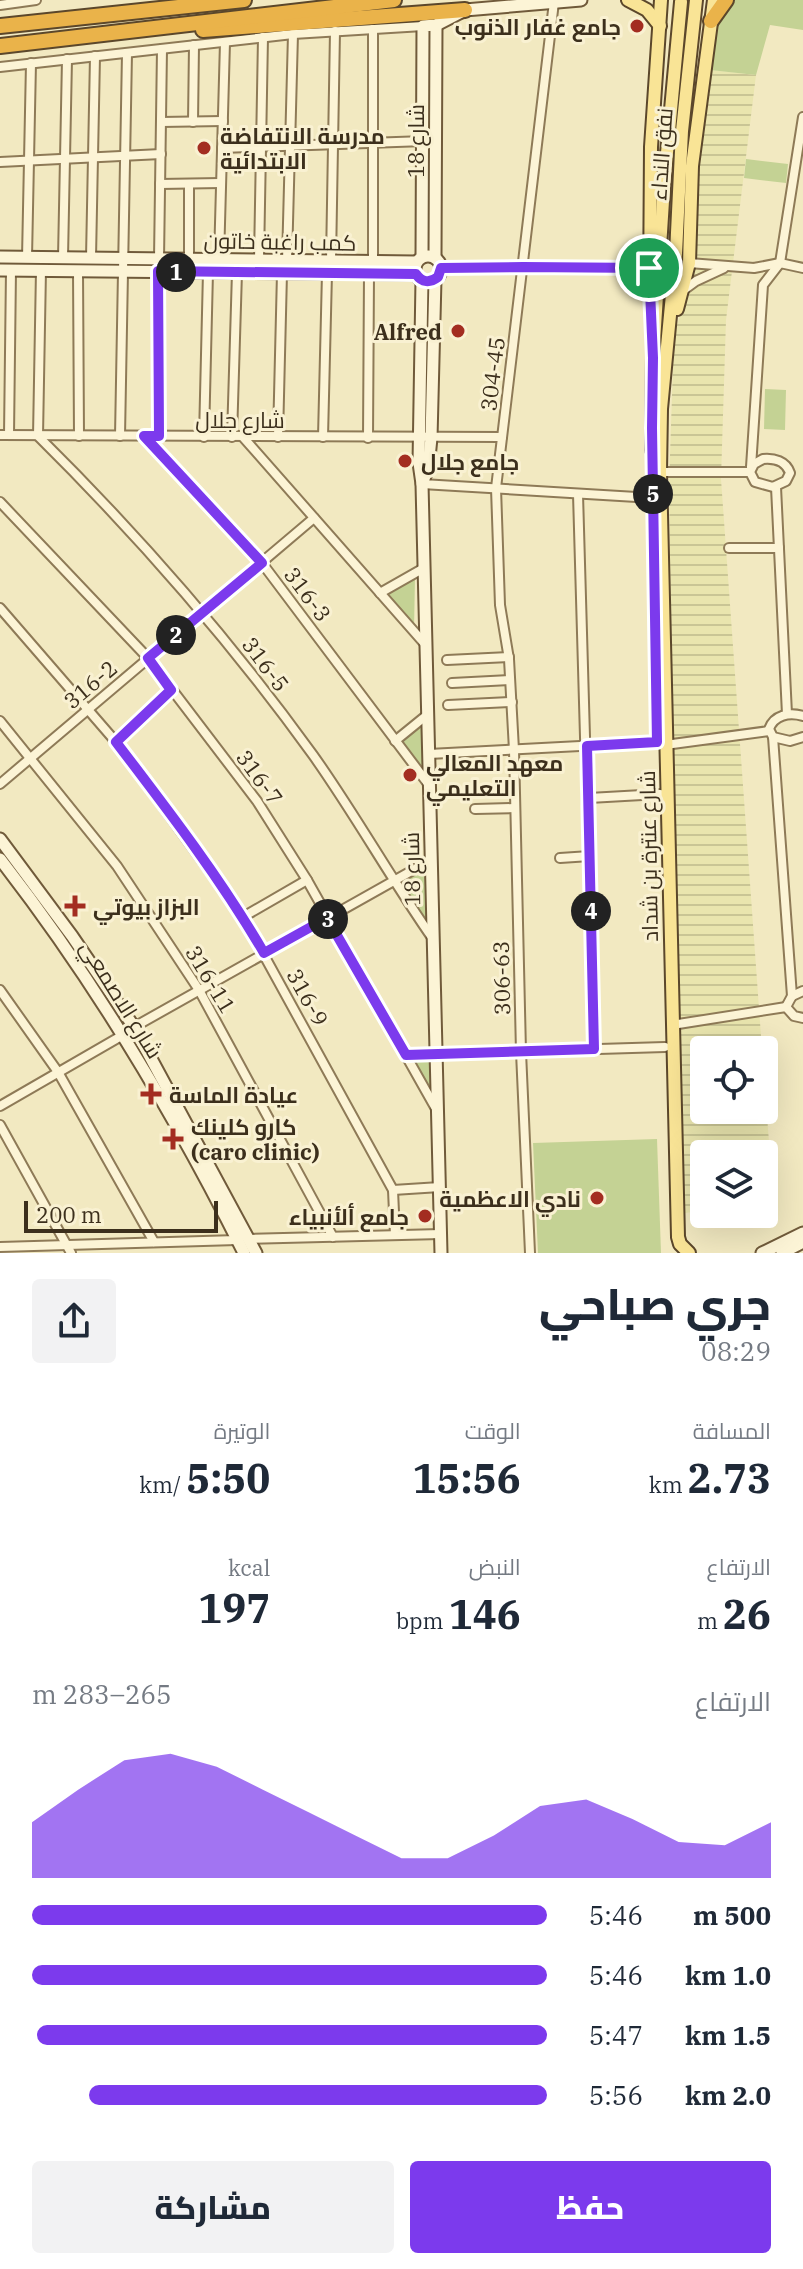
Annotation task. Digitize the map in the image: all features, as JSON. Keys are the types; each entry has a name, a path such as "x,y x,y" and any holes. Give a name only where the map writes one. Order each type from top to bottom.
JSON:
{"highway":[{"path":"123,12 185,0"},
{"path":"0,26 244,0"},
{"path":"0,46 394,0"},
{"path":"711,21 726,0"},
{"path":"118,32 228,30 465,10"}],"main road":[{"path":"628,0 647,10 660,26"},
{"path":"659,358 649,268 651,147 661,0"},
{"name":"نفق النداء","path":"659,358 676,253 682,131 696,0"},
{"path":"659,358 689,263 692,166 714,0"},
{"name":"نفق النداء","path":"659,358 667,132 681,2"},
{"name":"شارع عنترة بن شداد","path":"659,358 660,794 673,1253"},
{"name":"شارع عنترة بن شداد","path":"659,358 653,498 661,744 678,1237 689,1253"}],"street":[{"path":"0,5 36,0"},
{"path":"0,67 293,34 436,25 465,10 581,0"},
{"name":"304-45","path":"514,750 509,657 500,605 496,488 554,2"},
{"name":"شارع 18","path":"436,25 429,140 425,438 428,468 422,484 441,1253"},
{"name":"شارع 18","path":"423,26 429,140"},
{"path":"368,438 373,29"},
{"path":"323,437 335,31"},
{"path":"287,261 293,34"},
{"path":"259,260 263,37"},
{"path":"219,260 225,42"},
{"path":"193,122 194,45"},
{"path":"159,436 162,49"},
{"path":"120,436 127,53"},
{"path":"91,258 95,56"},
{"path":"63,258 67,59"},
{"path":"27,258 31,63"},
{"path":"790,473 786,481 776,487 759,484 750,476 750,469 763,285 780,263 803,117"},
{"path":"161,122 223,121"},
{"path":"222,148 429,140"},
{"path":"0,162 161,154"},
{"path":"160,184 221,183"},
{"path":"189,184 189,259"},
{"name":"كمب راغبة خاتون","path":"0,257 91,258 124,265"},
{"name":"كمب راغبة خاتون","path":"158,265 189,259 287,261 329,267 427,268"},
{"path":"689,263 754,268 780,263 803,268"},
{"name":"كمب راغبة خاتون","path":"6,270 78,271 124,265 158,265 208,272 282,273 329,267"},
{"path":"681,292 715,271 728,267"},
{"path":"427,268 649,268"},
{"path":"4,435 6,270"},
{"path":"38,436 41,270"},
{"path":"78,271 79,436"},
{"path":"204,437 208,272"},
{"path":"232,437 237,272"},
{"path":"278,437 282,273"},
{"name":"شارع جلال","path":"4,435 502,437"},
{"name":"316-5","path":"38,436 86,483 203,612 314,756 433,939"},
{"name":"316-3","path":"144,436 262,563 429,786"},
{"path":"243,437 426,645"},
{"path":"660,472 750,469 763,459 771,459 784,464 790,473"},
{"path":"790,473 803,473"},
{"path":"422,484 653,498"},
{"path":"776,487 787,714"},
{"path":"578,494 594,1049"},
{"name":"316-7","path":"0,502 148,658 257,801 307,880 438,1111"},
{"name":"316-2","path":"0,784 314,518"},
{"path":"729,548 779,548"},
{"path":"380,593 424,568"},
{"name":"316-9","path":"0,608 116,742 243,917 393,1190 395,1235"},
{"path":"447,660 509,657"},
{"path":"452,683 510,680"},
{"path":"116,742 171,690"},
{"path":"448,705 512,702"},
{"path":"786,1007 792,996 771,734 772,722 787,714 803,716"},
{"path":"395,741 427,715"},
{"name":"316-11","path":"0,721 117,866 199,990 333,1237"},
{"path":"429,754 661,744 771,734 790,741 803,737"},
{"name":"306-63","path":"514,750 521,1052 530,1253"},
{"path":"589,798 660,794"},
{"path":"475,809 515,808"},
{"name":"شارع الاصمعي","path":"0,839 134,1027 243,1239 244,1253"},
{"path":"560,858 590,856"},
{"name":"شارع الاصمعي","path":"0,859 61,939 123,1035 243,1239 256,1253"},
{"path":"134,1027 431,860"},
{"path":"243,917 307,880"},
{"path":"0,990 58,1072 154,1242"},
{"path":"792,996 803,991"},
{"path":"672,1025 786,1007"},
{"path":"786,1007 789,1013 803,1018"},
{"path":"0,1106 123,1035"},
{"path":"406,1055 665,1047"},
{"path":"0,1125 69,1249"},
{"path":"393,1190 440,1187"},
{"path":"762,1253 803,1233"},
{"path":"0,1247 69,1249 154,1242 441,1234"},
{"path":"782,1253 803,1242"}],"shaded area":[{"path":"710,70 756,75 726,320 721,479 761,1036 690,1036 690,1124 768,1124 769,1140 690,1140 690,1212 680,1214 669,486 674,334 695,271 697,158"}],"green space":[{"path":"733,0 803,0 803,30 770,25 756,75 710,70 718,22 726,6"},
{"path":"746,159 788,164 786,183 744,178"},
{"path":"765,389 786,390 785,430 764,429"},
{"path":"415,577 414,630 387,599 388,593"},
{"path":"423,722 422,775 400,741"},
{"path":"426,867 426,927 399,882"},
{"path":"411,1058 432,1059 432,1099"},
{"name":"نادي الاعظمية","path":"657,1139 661,1253 538,1253 533,1143"}],"place":[{"name":"جامع غفار الذنوب","path":"637,26"},
{"name":"مدرسة الانتفاضة الابتدائية","path":"204,148"},
{"name":"Alfred","path":"458,331"},
{"name":"جامع جلال","path":"405,461"},
{"name":"معهد المعالي التعليمي","path":"410,775"},
{"name":"البزاز بيوتي","path":"75,906"},
{"name":"عيادة الماسة","path":"151,1094"},
{"name":"كارو كلينك (caro clinic)","path":"173,1139"},
{"name":"نادي الاعظمية","path":"597,1198"},
{"name":"جامع ألأنبياء","path":"425,1216"}],"route":[{"path":"441,268 649,268 653,358 657,742 587,746 594,1049 406,1055 327,918 264,953 243,917 181,828 116,742 171,690 148,658 262,563 144,436 159,436 158,271 416,274 429,282 438,277 441,268"}]}
